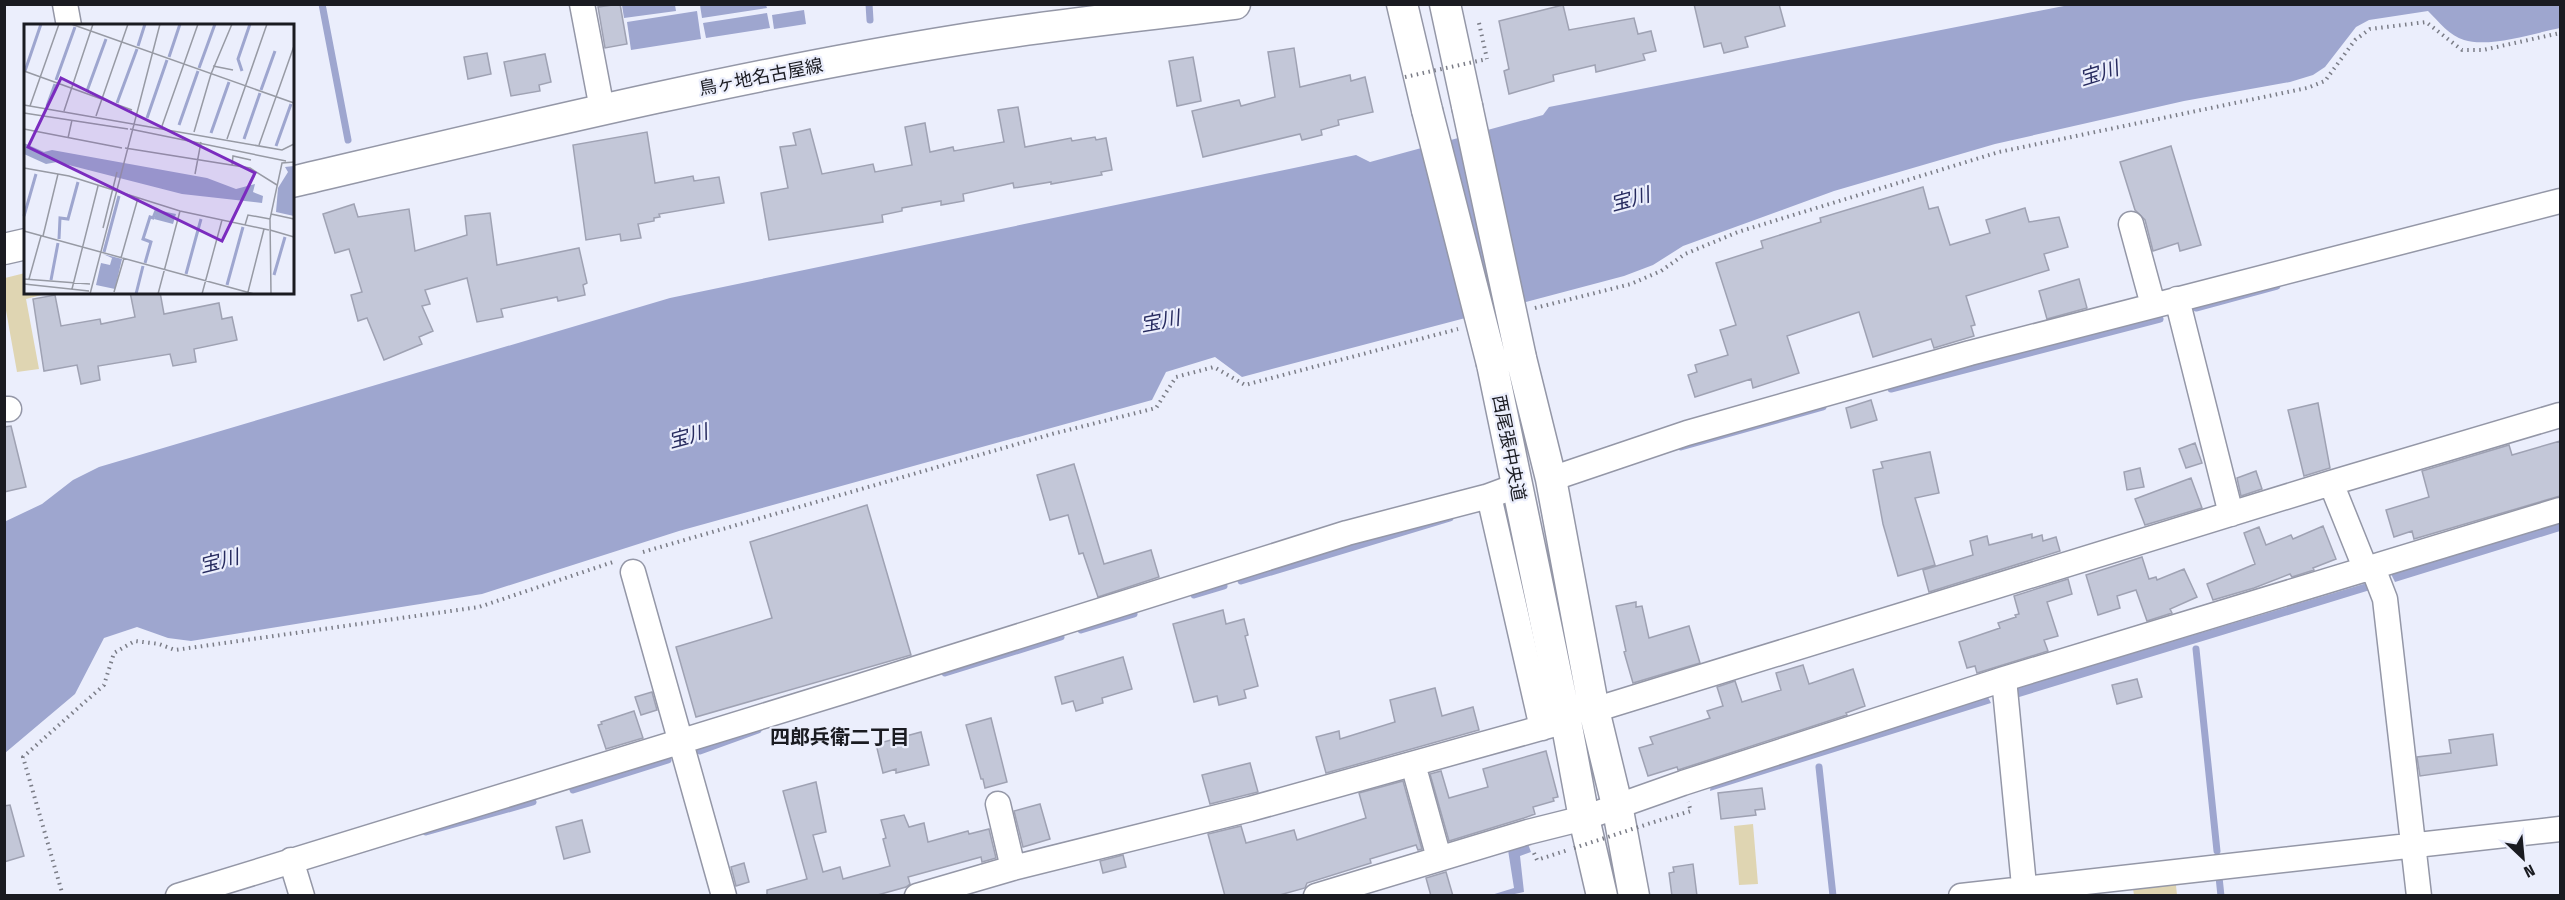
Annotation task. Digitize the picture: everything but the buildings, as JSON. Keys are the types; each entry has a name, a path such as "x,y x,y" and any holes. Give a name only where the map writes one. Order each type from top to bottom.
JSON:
{"main road":[{"name":"鳥ヶ地名古屋線","path":"294,182 602,109 781,72 1124,11 1235,4"},
{"name":"西尾張中央道","path":"1402,4 1492,364 1502,491 1554,724 1584,818 1602,896"},
{"name":"西尾張中央道","path":"1445,4 1521,358 1551,479 1594,710 1617,805 1634,896"},
{"path":"4,249 24,244"}],"street":[{"path":"64,4 69,24"},
{"path":"582,4 602,109"},
{"path":"1551,479 1698,429 1970,353 2177,298 2366,253 2560,201"},
{"path":"2131,224 2153,305"},
{"path":"2177,298 2231,514"},
{"path":"1594,710 2331,483 2560,415"},
{"path":"2331,483 2385,600 2419,896"},
{"path":"178,896 1347,533 1502,491"},
{"path":"1316,896 1439,858 1584,818 1617,805 2004,679 2560,510"},
{"path":"627,563 724,896"},
{"path":"2004,679 2024,892"},
{"path":"917,896 1013,868 1250,809 1554,724"},
{"path":"1413,764 1439,858"},
{"path":"998,804 1013,868"},
{"path":"1961,896 2024,892 2560,829"},
{"path":"291,860 302,896"}],"path":[{"path":"1532,309 1631,284 1661,271 1685,254 1738,232 1999,152 2307,88 2325,81 2355,40 2370,29 2426,22 2462,50 2482,50 2560,33"},
{"path":"1405,77 1487,59 1479,23"},
{"path":"63,896 23,757 104,685 114,653 135,641 159,644 174,650 479,607 627,563 681,540 1029,440 1156,408 1176,377 1214,367 1245,385 1463,327"},
{"path":"1537,860 1686,812"}],"shaded area":[{"path":"24,273 24,294 45,294 26,299 39,369 17,372 5,305 5,278"},
{"path":"1753,824 1758,884 1739,885 1734,826"},
{"path":"2175,876 2177,895 2134,895 2132,882"}],"water":[{"path":"622,5 675,5 676,11 624,18"},
{"path":"700,5 766,5 767,8 702,18"},
{"name":"宝川","path":"2069,5 2560,5 2560,28 2499,41 2474,42 2454,35 2428,11 2369,20 2356,27 2325,67 2313,75 2290,82 2184,101 1995,144 1834,191 1683,246 1653,265 1624,276 1242,377 1215,357 1166,372 1152,400 679,531 482,594 191,641 168,638 137,627 104,638 75,694 5,753 4,522 42,504 73,480 99,467 670,298 1356,155 1370,162 1543,115 1549,107"},
{"path":"804,10 806,24 774,29 772,15"},
{"path":"697,11 701,39 631,50 627,22"},
{"path":"767,13 770,28 706,38 703,23"},
{"path":"2560,521 2560,531 2395,582 2391,574"},
{"path":"2367,583 2370,590 2016,698 2013,689"},
{"path":"1988,697 1991,703 1710,791 1711,784"},
{"path":"1528,844 1531,852 1520,856 1524,892 1488,896 1514,888 1508,850"}],"waterway":[{"path":"322,4 348,140"},
{"path":"869,4 870,20"},
{"path":"2196,308 2277,286"},
{"path":"1891,389 2160,319"},
{"path":"1681,447 1823,407"},
{"path":"1241,581 1450,518"},
{"path":"1194,595 1224,586"},
{"path":"1081,630 1134,614"},
{"path":"945,673 1061,637"},
{"path":"2196,649 2217,851"},
{"path":"700,751 758,730"},
{"path":"573,790 668,760"},
{"path":"1819,767 1833,896"},
{"path":"426,832 533,802"},
{"path":"2219,877 2221,896"}],"district":[{"name":"四郎兵衛二丁目","path":"840,737"}]}
